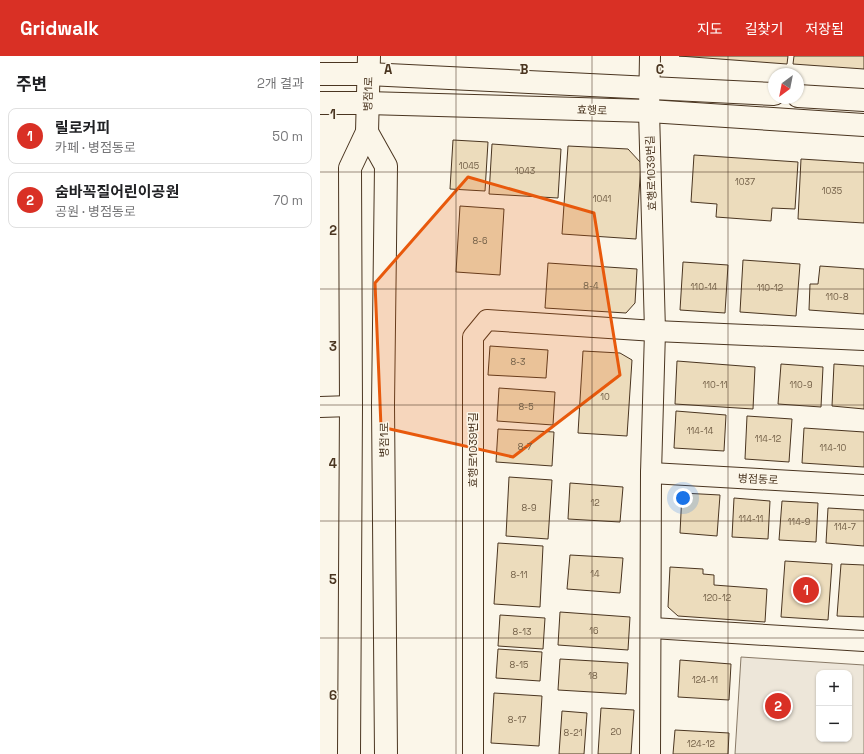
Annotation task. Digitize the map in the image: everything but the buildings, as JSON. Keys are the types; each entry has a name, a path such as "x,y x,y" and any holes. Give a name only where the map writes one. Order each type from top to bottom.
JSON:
{"street":[{"name":"효행로1039번길","path":"650,56 649,111 656,331 651,473 652,628 650,754"},
{"path":"320,74 368,65 649,88 768,94"},
{"name":"병점1로","path":"349,754 351,406 350,168 366,132 368,65"},
{"path":"804,96 864,100"},
{"name":"효행로","path":"320,103 367,102 649,111 864,125"},
{"name":"병점1로","path":"366,132 386,166 383,405 386,754"},
{"name":"효행로1039번길","path":"473,754 473,337 486,320 656,331"},
{"path":"656,331 864,340"},
{"path":"320,407 351,406"},
{"name":"병점동로","path":"651,473 864,485"},
{"path":"652,628 864,641"}],"highlighted area":[{"path":"468,177 594,213 620,375 513,457 381,427 375,283"}],"shaded area":[{"path":"741,657 864,665 864,754 735,754"}],"place":[{"name":"릴로커피","path":"806,590"},
{"name":"숨바꼭질어린이공원","path":"778,706"}]}
